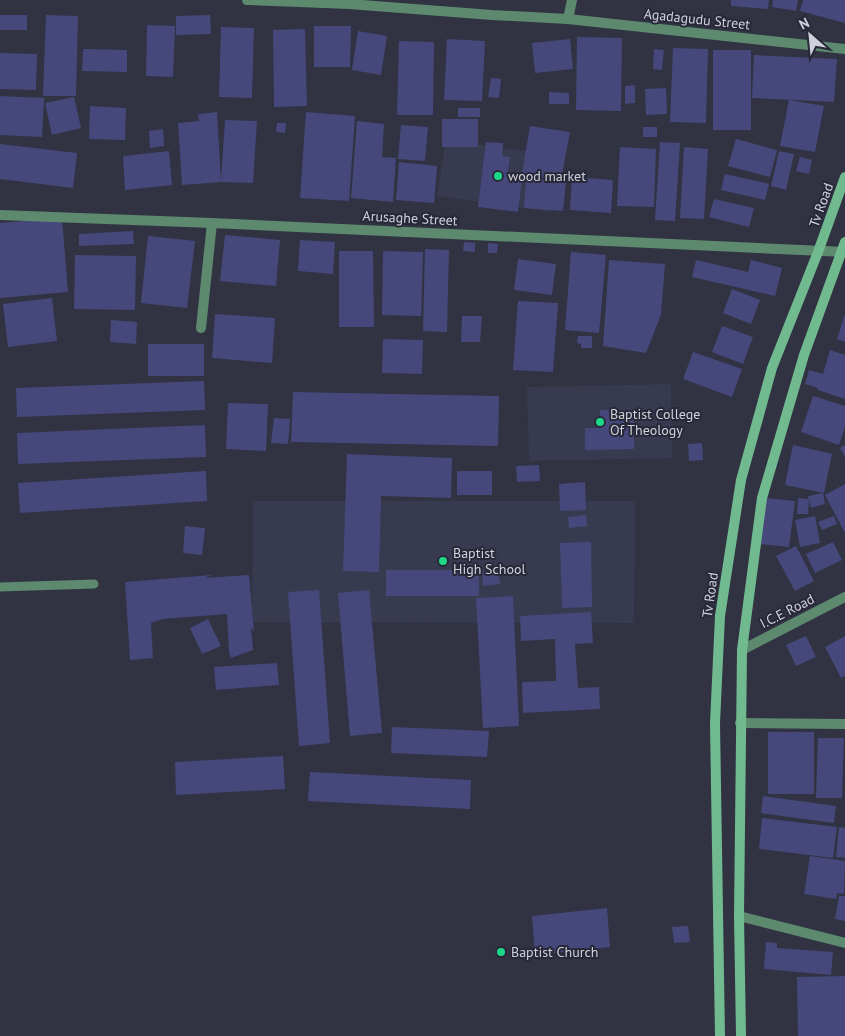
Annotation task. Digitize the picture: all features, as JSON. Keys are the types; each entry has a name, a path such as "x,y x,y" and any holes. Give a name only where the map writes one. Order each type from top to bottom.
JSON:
{"street":[{"name":"Agadagudu Street","path":"247,0 350,2 492,15 568,19 845,49"},
{"path":"568,19 572,0"},
{"name":"Tv Road","path":"720,1036 715,723 720,616 743,471 772,368 818,252 845,177"},
{"name":"Arusaghe Street","path":"0,215 212,223 818,252 844,249"},
{"path":"201,328 212,223"},
{"path":"741,1036 739,916 742,650 762,498 804,355 844,249"},
{"name":"I.C.E Road","path":"742,650 845,597"},
{"path":"740,723 845,724"},
{"path":"739,916 845,943"}],"lane":[{"path":"0,587 94,584"}],"shaded area":[{"name":"wood market","path":"446,140 559,156 551,212 437,196"},
{"name":"Baptist College Of Theology","path":"671,384 672,458 529,461 527,387"},
{"name":"Baptist High School","path":"253,501 635,501 634,623 252,622"}],"building":[{"path":"731,0 769,0 768,9 731,6"},
{"path":"773,0 798,0 796,11 772,7"},
{"path":"803,0 845,0 845,23 800,11"},
{"path":"0,15 27,15 27,30 0,30"},
{"path":"46,15 78,16 76,96 43,96"},
{"path":"210,15 211,34 176,35 176,16"},
{"path":"147,25 175,26 173,77 146,76"},
{"path":"314,26 351,26 350,67 314,67"},
{"path":"221,27 254,28 252,98 219,97"},
{"path":"305,29 307,106 274,107 273,30"},
{"path":"358,31 387,36 381,75 352,70"},
{"path":"577,37 622,38 621,111 576,110"},
{"path":"447,39 485,41 482,101 444,100"},
{"path":"570,39 573,69 535,73 532,43"},
{"path":"399,41 434,42 433,115 397,115"},
{"path":"673,48 708,49 706,123 670,122"},
{"path":"83,49 127,50 127,72 82,71"},
{"path":"654,49 664,50 662,70 653,69"},
{"path":"713,50 751,50 751,130 713,130"},
{"path":"0,53 37,54 36,90 0,89"},
{"path":"754,55 837,59 834,102 752,98"},
{"path":"491,78 501,79 499,98 488,97"},
{"path":"635,85 635,103 625,104 625,86"},
{"path":"666,88 667,114 646,115 645,89"},
{"path":"549,92 569,93 569,104 549,104"},
{"path":"0,96 44,98 42,137 0,135"},
{"path":"74,97 81,128 52,135 45,103"},
{"path":"789,100 824,106 815,152 780,146"},
{"path":"90,106 126,108 125,140 89,139"},
{"path":"458,108 480,108 480,117 458,117"},
{"path":"217,112 221,181 225,120 257,121 253,183 222,182 182,185 178,123 199,121 198,114"},
{"path":"306,112 355,116 349,201 300,198"},
{"path":"442,119 478,119 478,147 442,147"},
{"path":"357,121 384,124 382,157 396,158 393,202 351,198"},
{"path":"277,123 286,123 285,133 276,132"},
{"path":"401,125 428,127 425,161 398,159"},
{"path":"530,126 570,132 561,180 522,173"},
{"path":"643,127 657,127 657,137 643,137"},
{"path":"163,129 164,146 150,148 149,131"},
{"path":"736,139 777,150 770,177 728,166"},
{"path":"486,142 503,143 502,156 510,157 507,177 522,179 518,212 478,207"},
{"path":"660,142 680,143 675,221 655,220"},
{"path":"0,144 77,153 73,188 0,179"},
{"path":"620,147 656,149 654,207 617,206"},
{"path":"684,147 708,149 704,219 680,218"},
{"path":"169,151 172,185 125,190 123,156"},
{"path":"779,151 794,154 786,190 771,186"},
{"path":"800,157 812,160 809,174 796,171"},
{"path":"399,162 437,166 434,203 396,200"},
{"path":"725,174 769,184 765,200 721,190"},
{"path":"572,177 613,180 611,213 570,210"},
{"path":"526,179 566,182 563,211 524,208"},
{"path":"714,199 754,208 749,227 709,217"},
{"path":"62,218 68,292 0,298 0,223"},
{"path":"133,231 134,244 79,246 79,234"},
{"path":"225,235 280,240 276,286 220,281"},
{"path":"148,236 195,241 187,308 141,303"},
{"path":"300,240 335,242 333,274 298,271"},
{"path":"464,242 475,243 475,252 463,251"},
{"path":"488,243 498,244 497,253 488,253"},
{"path":"425,249 449,250 447,332 423,331"},
{"path":"339,251 373,251 374,327 339,327"},
{"path":"383,251 423,252 421,316 382,315"},
{"path":"571,252 606,255 599,333 565,330"},
{"path":"75,255 136,256 135,310 74,309"},
{"path":"518,259 556,264 552,295 514,290"},
{"path":"609,260 665,264 661,315 646,353 603,346"},
{"path":"696,260 748,272 751,260 782,268 775,296 692,277"},
{"path":"732,289 760,300 751,324 723,313"},
{"path":"52,298 57,341 8,347 3,304"},
{"path":"518,301 558,303 553,372 513,370"},
{"path":"215,314 275,318 272,363 212,358"},
{"path":"845,314 845,342 837,339"},
{"path":"462,316 482,316 480,342 461,342"},
{"path":"111,320 137,322 136,344 110,342"},
{"path":"722,326 753,337 743,364 712,352"},
{"path":"578,336 592,336 592,348 581,348 581,344 577,343"},
{"path":"383,339 423,340 422,374 382,373"},
{"path":"148,344 204,344 204,376 148,376"},
{"path":"830,350 845,355 845,399 805,384 809,370 823,374"},
{"path":"693,352 742,369 732,397 683,379"},
{"path":"204,381 205,410 17,417 16,388"},
{"path":"293,392 499,396 498,446 291,442"},
{"path":"813,396 845,406 845,427 839,445 801,432"},
{"path":"228,403 268,404 266,451 226,449"},
{"path":"600,410 634,410 634,449 585,450 585,428 600,428"},
{"path":"274,418 290,419 288,444 271,443"},
{"path":"205,425 206,457 18,464 17,433"},
{"path":"702,443 703,460 689,461 688,444"},
{"path":"793,445 832,454 824,493 785,485"},
{"path":"845,445 845,457 840,448"},
{"path":"347,454 452,458 451,498 381,496 379,572 343,571"},
{"path":"539,465 540,481 517,482 516,466"},
{"path":"206,471 207,501 20,513 18,483"},
{"path":"457,471 492,471 492,495 457,495"},
{"path":"585,482 586,510 560,511 559,484"},
{"path":"845,484 845,533 825,495"},
{"path":"823,493 825,504 811,508 808,496"},
{"path":"766,498 795,501 789,547 760,544"},
{"path":"798,498 809,499 808,514 797,514"},
{"path":"586,515 587,526 569,528 568,517"},
{"path":"815,516 820,543 800,547 795,520"},
{"path":"834,516 837,524 822,530 818,522"},
{"path":"185,526 205,528 202,555 183,553"},
{"path":"591,542 592,607 562,608 560,543"},
{"path":"833,542 842,560 815,573 806,554"},
{"path":"796,546 814,581 795,591 776,556"},
{"path":"498,569 500,584 483,586 482,571"},
{"path":"386,570 479,570 479,596 386,596"},
{"path":"212,575 204,578 249,575 254,632 251,627 253,650 231,658 227,614 162,619 151,623 153,658 130,660 125,582"},
{"path":"319,590 330,743 299,746 288,592"},
{"path":"369,590 382,733 350,736 338,593"},
{"path":"513,596 519,726 483,728 476,598"},
{"path":"591,612 593,643 575,644 578,688 599,687 600,709 523,713 522,682 556,681 555,639 521,641 520,616"},
{"path":"208,619 221,646 202,654 190,628"},
{"path":"806,636 816,657 796,666 786,645"},
{"path":"845,636 845,676 841,678 825,647"},
{"path":"277,663 279,685 216,690 214,667"},
{"path":"392,727 489,731 487,757 391,753"},
{"path":"768,732 814,732 814,794 768,794"},
{"path":"818,738 844,738 842,798 816,798"},
{"path":"283,756 285,789 176,795 175,762"},
{"path":"310,772 471,780 470,809 308,801"},
{"path":"763,796 836,806 834,823 761,813"},
{"path":"762,818 837,827 833,858 759,849"},
{"path":"839,827 845,828 845,858 836,857"},
{"path":"810,856 845,861 844,894 837,893 836,899 804,894"},
{"path":"839,896 845,896 845,921 835,919"},
{"path":"607,908 610,947 535,955 532,916"},
{"path":"688,926 690,942 674,943 672,927"},
{"path":"766,942 777,943 777,948 833,952 831,975 764,969"},
{"path":"845,976 845,1036 798,1036 797,977"}],"place":[{"name":"wood market","path":"498,176"},
{"name":"Baptist College Of Theology","path":"600,422"},
{"name":"Baptist High School","path":"443,561"},
{"name":"Baptist Church","path":"501,952"}]}
